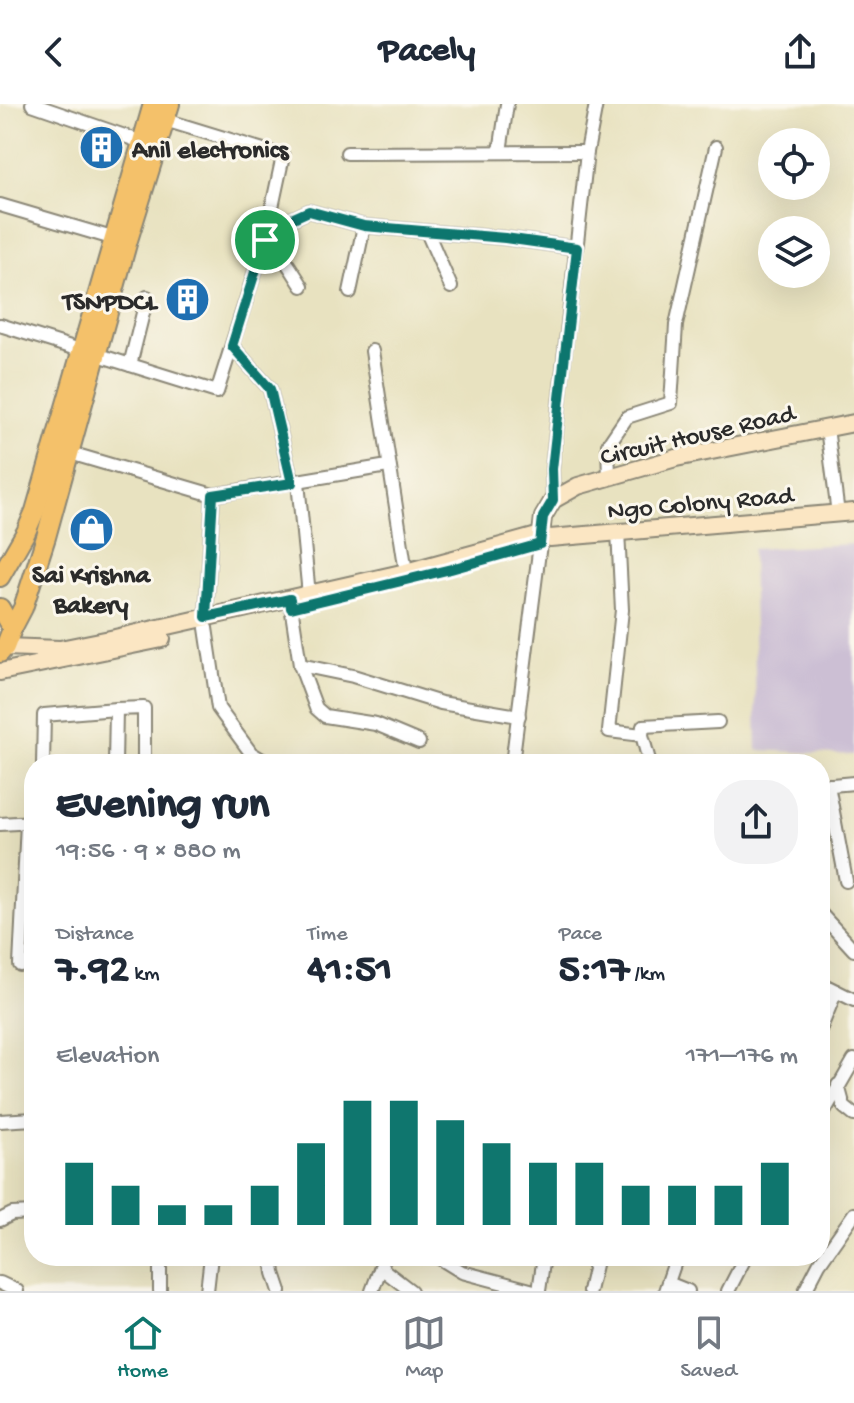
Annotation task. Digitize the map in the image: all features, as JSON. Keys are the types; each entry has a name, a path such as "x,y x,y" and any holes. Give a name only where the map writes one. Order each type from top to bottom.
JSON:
{"main road":[{"path":"6,643 34,576 70,453 112,238 153,104"},
{"path":"0,577 35,511 167,112"},
{"path":"0,608 6,643"}],"street":[{"path":"32,104 142,142"},
{"path":"500,152 507,104"},
{"path":"513,754 544,539 543,517 553,500 552,469 587,152 596,104"},
{"path":"0,325 217,392 265,236 283,156 167,112"},
{"path":"609,477 608,445 627,417 671,403 676,325 716,147"},
{"path":"347,153 587,152"},
{"path":"0,205 112,238"},
{"path":"265,236 309,211 364,226 505,238 577,248"},
{"path":"350,292 364,226"},
{"path":"427,232 451,287"},
{"path":"265,236 302,286"},
{"path":"130,365 147,297"},
{"path":"232,346 270,389 295,483 309,595"},
{"path":"372,351 406,572"},
{"name":"Circuit House Road","path":"553,500 578,486 676,458 854,423"},
{"path":"827,428 846,513"},
{"path":"70,453 213,495 388,466"},
{"path":"213,495 206,622 218,708 252,754"},
{"name":"Ngo Colony Road","path":"544,539 846,513"},
{"path":"618,531 622,610 609,731 642,735"},
{"path":"291,603 309,595 544,539"},
{"path":"6,643 60,649 206,622 451,569 544,539"},
{"path":"291,603 300,665 316,708 325,716 376,724 419,742"},
{"path":"0,672 138,645 206,622"},
{"path":"300,665 353,676 441,703 519,716"},
{"path":"43,754 44,715 144,708 144,754"},
{"path":"115,754 116,709"},
{"path":"647,754 643,726 718,722"},
{"path":"830,785 854,783"},
{"path":"830,812 846,881"},
{"path":"0,824 24,822"},
{"path":"20,965 24,913"},
{"path":"830,924 854,950"},
{"path":"830,988 854,1000"},
{"path":"830,1006 836,991"},
{"path":"830,1100 854,1060"},
{"path":"838,1085 844,1107 854,1115"},
{"path":"0,1121 24,1120"},
{"path":"0,1220 12,1214 24,1213"},
{"path":"830,1248 854,1214"},
{"path":"160,1266 160,1291"},
{"path":"207,1291 210,1266"},
{"path":"273,1266 280,1291"},
{"path":"372,1291 381,1266"},
{"path":"387,1266 411,1291"},
{"path":"452,1266 462,1272 537,1291 542,1266"},
{"path":"589,1291 595,1266"},
{"path":"674,1266 667,1287 688,1291"},
{"path":"728,1291 741,1266"},
{"path":"805,1291 818,1266"},
{"path":"0,1283 17,1291"}],"shaded area":[{"path":"854,544 854,755 757,750 752,549"}],"place":[{"name":"Anil electronics","path":"101,148"},
{"name":"TSNPDCL","path":"188,300"},
{"name":"Sai Krishna Bakery","path":"91,530"}],"route":[{"path":"309,211 364,226 505,238 577,248 552,469 553,500 543,517 540,544 291,608 290,599 206,617 213,495 292,483 270,389 232,346 265,240 265,231 309,211"}]}
